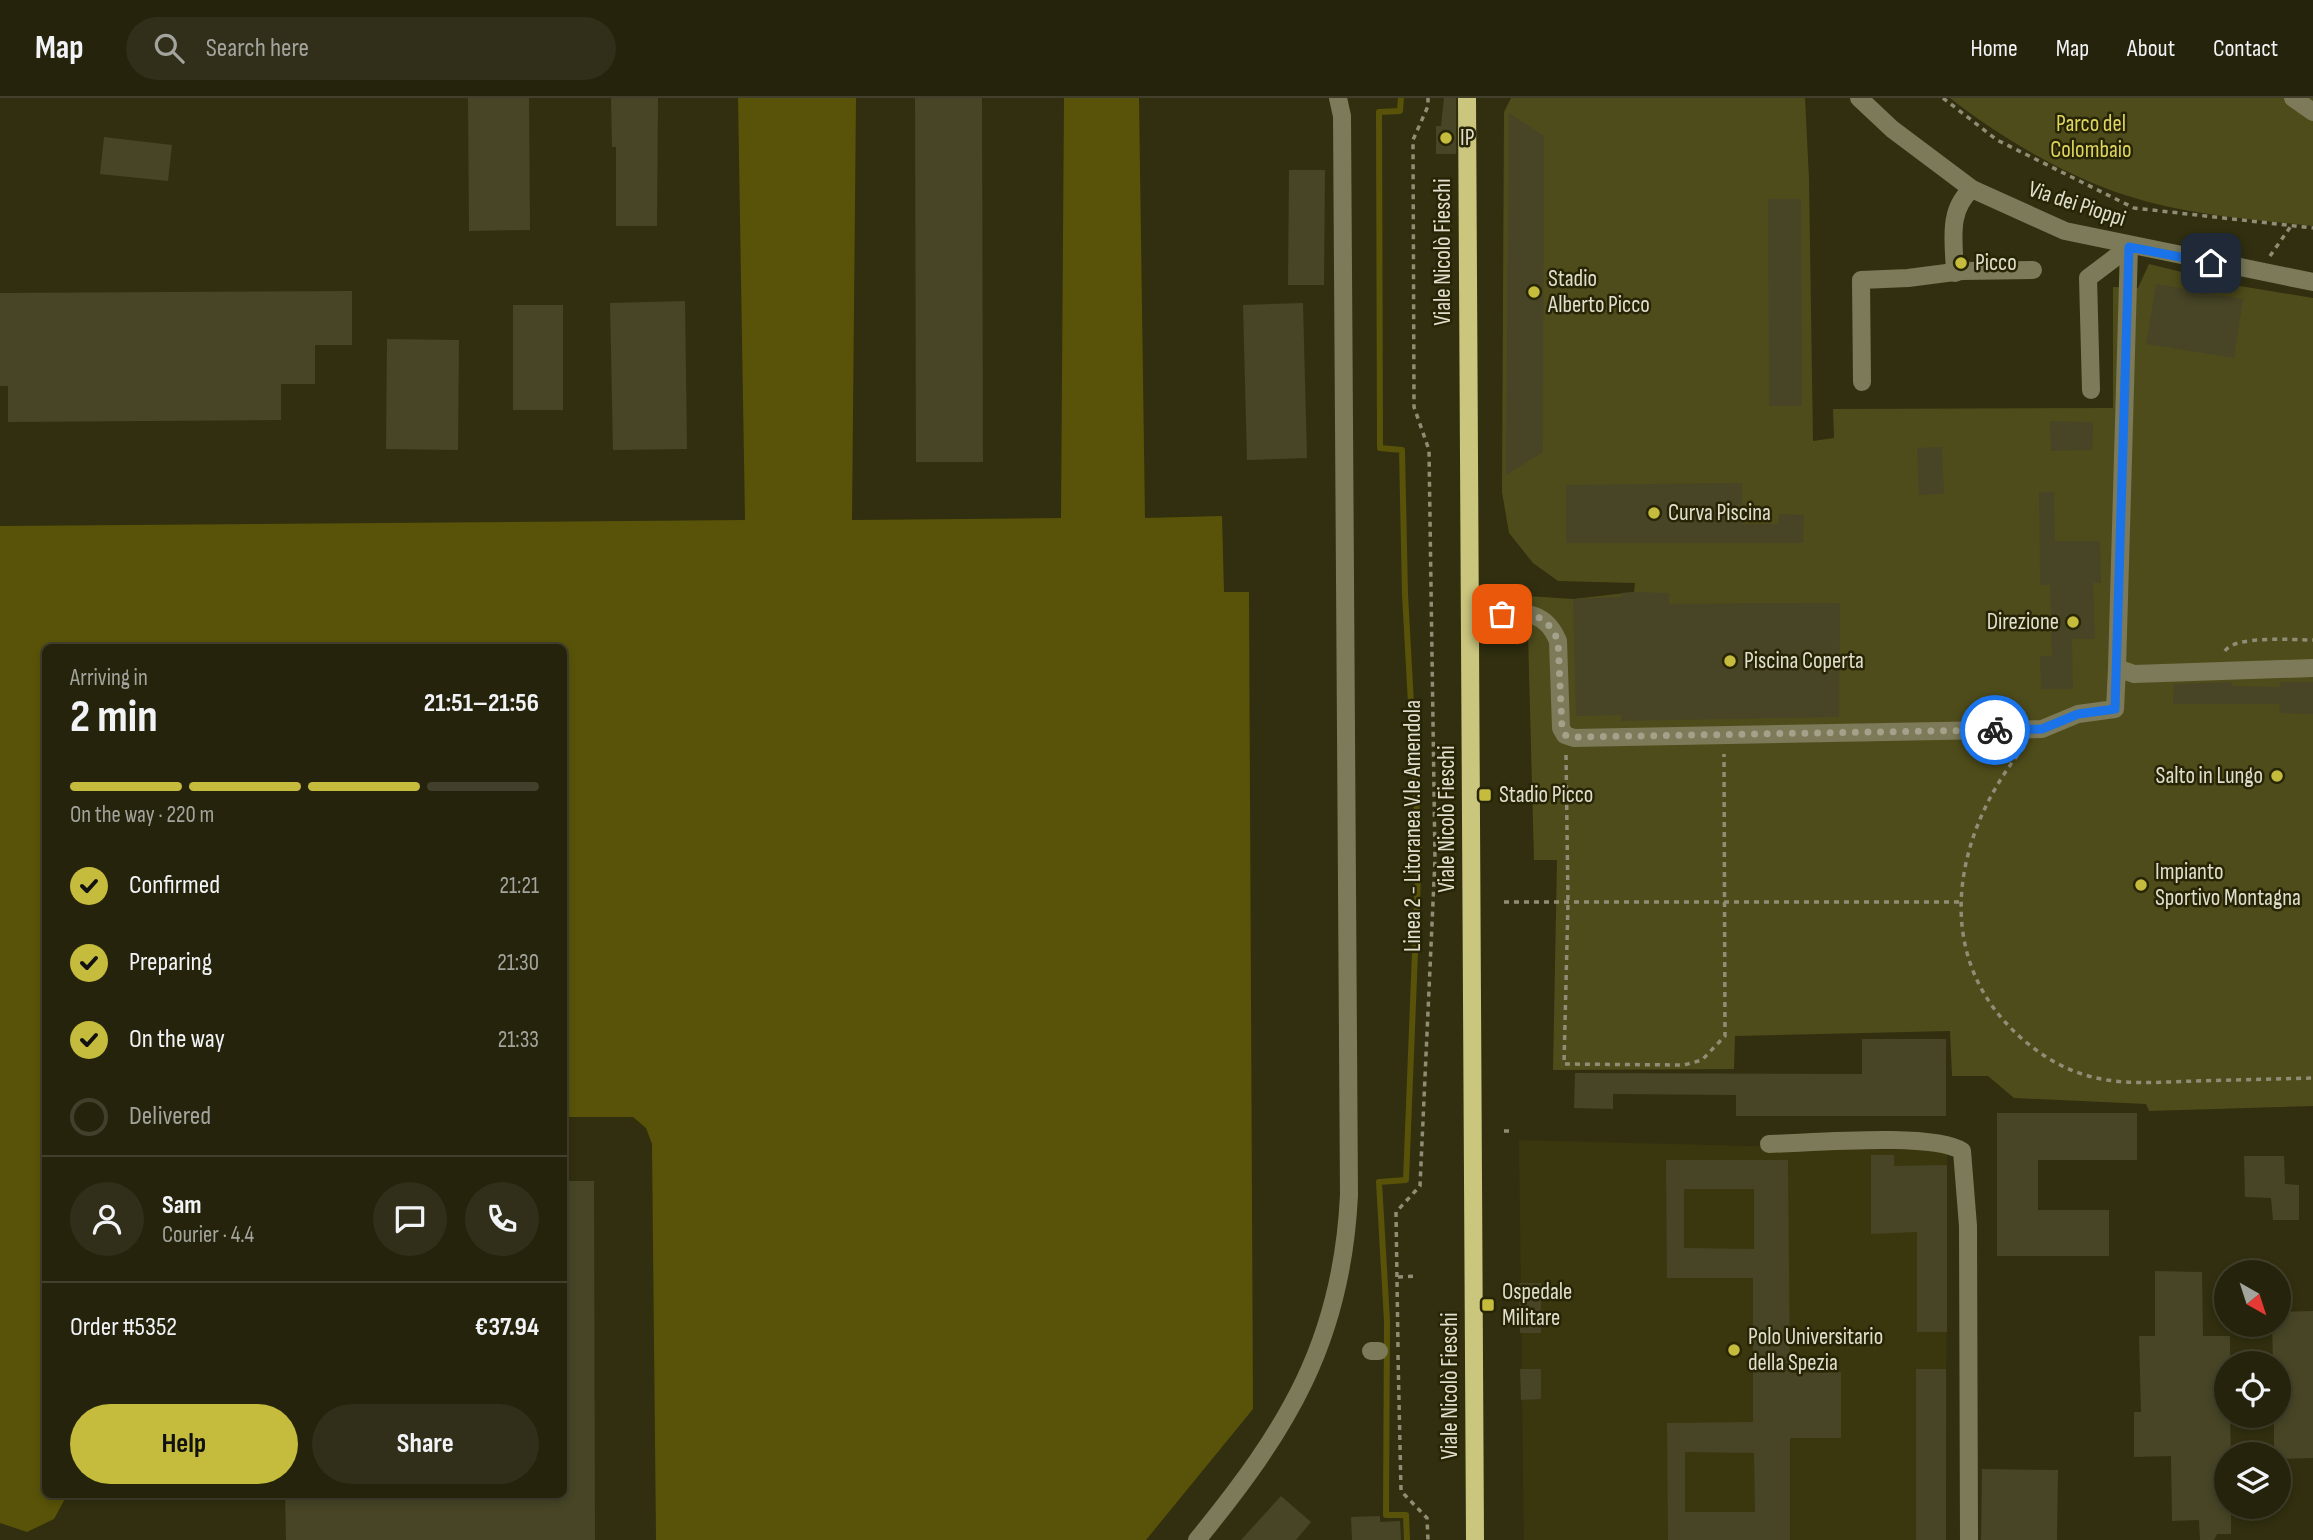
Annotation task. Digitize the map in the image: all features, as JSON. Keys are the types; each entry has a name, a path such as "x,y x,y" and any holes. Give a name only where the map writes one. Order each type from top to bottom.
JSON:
{"main road":[{"name":"Viale Nicolò Fieschi","path":"1467,98 1475,1540"}],"street":[{"path":"1197,1540 1266,1451 1296,1401 1317,1354 1347,1246 1349,1195 1342,130 1338,98"},
{"name":"Via dei Pioppi","path":"1859,98 1892,129 1972,189 2064,231 2129,247 2313,282"},
{"path":"2293,98 2313,112"},
{"path":"1955,274 1954,221 1959,199 1972,189"},
{"path":"2091,390 2088,278 2129,247"},
{"path":"1502,614 1527,611 1553,628 1558,641 1560,720 1565,735 1583,738 2042,729 2078,714 2115,709 2129,247"},
{"path":"1862,382 1861,280 1955,274 1962,271 2033,270"},
{"path":"2118,668 2134,674 2313,668"},
{"path":"1769,1143 1920,1140 1952,1144 1962,1151 1968,1226 1969,1540"}],"path":[{"name":"Linea 2 - Litoranea V.le Amendola","path":"1428,98 1428,106 1413,140 1414,407 1429,450 1428,553 1435,859 1420,1186 1396,1212 1401,1491 1427,1518 1428,1540"},
{"path":"1943,98 1997,140 2134,208 2313,228"},
{"path":"2268,260 2291,226"},
{"path":"2212,671 2228,646 2240,642 2313,640"},
{"path":"2042,729 2009,765 1984,807 1967,853 1960,902 1963,940 1974,976 1993,1009 2019,1037 2049,1059 2084,1074 2121,1082 2313,1079"},
{"path":"1565,735 1568,902 1564,1063 1684,1065 1702,1060 1725,1036 1724,736"},
{"path":"1504,902 1960,902"},
{"path":"1504,1131 1513,1131"},
{"path":"1397,1277 1417,1276"},
{"path":"1443,1323 1460,1321"}],"shaded area":[{"path":"738,98 856,98 852,520 1061,518 1064,98 1139,98 1145,518 1222,516 1224,592 1249,592 1253,1409 1146,1540 656,1540 652,1144 646,1128 633,1117 567,1117 567,644 42,644 42,1498 65,1498 54,1519 27,1532 0,1523 0,526 745,520"},
{"name":"Polo Universitario della Spezia","path":"1519,1140 1947,1151 1946,1540 1524,1540"}],"green space":[{"path":"1511,98 1805,98 1809,179 1813,441 1834,438 1833,409 2113,408 2113,287 2138,288 2149,264 2234,285 2313,298 2313,1106 2149,1111 2146,1104 2014,1098 1988,1076 1952,1076 1950,1031 1735,1036 1734,1069 1553,1070 1557,860 1534,860 1527,596 1573,599 1634,592 1635,583 1558,581 1533,563 1509,533 1502,492 1504,112"},
{"name":"Parco del Colombaio","path":"1950,98 2313,98 2313,226 2196,212 2105,188 2035,155"}],"building":[{"path":"468,98 529,98 530,230 469,231"},
{"path":"611,98 658,98 657,226 616,226 616,147 612,147"},
{"path":"915,98 982,98 983,462 916,462"},
{"path":"1444,98 1456,98 1456,154 1436,154 1436,126 1441,126"},
{"path":"1509,113 1544,136 1543,452 1506,475"},
{"path":"104,137 172,145 168,181 100,174"},
{"path":"1289,170 1325,170 1324,285 1288,285"},
{"path":"1768,199 1801,199 1802,406 1769,406"},
{"path":"2156,284 2243,299 2234,358 2146,344"},
{"path":"352,291 352,345 315,345 315,384 281,384 281,420 8,422 8,386 0,386 0,293"},
{"path":"685,301 687,449 613,450 610,303"},
{"path":"1303,303 1307,458 1247,460 1243,305"},
{"path":"513,305 563,305 563,410 513,410"},
{"path":"387,339 459,340 458,450 386,449"},
{"path":"2050,421 2093,422 2092,450 2051,451"},
{"path":"1942,447 1944,494 1919,495 1917,448"},
{"name":"Curva Piscina","path":"1742,483 1742,524 1778,524 1779,514 1804,515 1803,543 1566,543 1566,485"},
{"path":"2039,492 2054,492 2055,541 2100,541 2101,583 2093,583 2095,639 2072,639 2073,689 2041,689 2040,656 2052,656 2050,585 2040,585"},
{"name":"Piscina Coperta","path":"1621,593 1669,593 1669,604 1840,603 1839,717 1621,721 1621,715 1576,716 1573,599 1621,597"},
{"path":"2232,682 2232,686 2280,687 2280,682 2313,682 2313,714 2279,713 2280,704 2173,704 2174,684"},
{"path":"1862,1039 1946,1039 1946,1116 1736,1116 1736,1095 1613,1094 1613,1109 1574,1108 1575,1073 1862,1074"},
{"path":"1997,1113 2137,1113 2137,1160 2038,1160 2038,1210 2109,1210 2109,1256 1997,1256"},
{"path":"1871,1155 1894,1155 1894,1166 1947,1165 1947,1332 1917,1332 1917,1232 1871,1234"},
{"path":"2244,1156 2284,1156 2285,1184 2299,1185 2299,1220 2273,1220 2271,1198 2245,1197"},
{"path":"1666,1160 1788,1160 1790,1373 1841,1372 1841,1438 1790,1438 1790,1540 1668,1540 1667,1423 1753,1422 1753,1278 1667,1278","holes":["1684,1189 1754,1189 1754,1249 1684,1248","1685,1452 1754,1453 1755,1512 1685,1512"]},
{"path":"567,1181 594,1181 595,1540 286,1540 285,1498 567,1498"},
{"path":"2155,1271 2202,1272 2203,1336 2230,1337 2230,1351 2214,1351 2214,1428 2230,1428 2231,1442 2214,1442 2214,1519 2231,1519 2231,1534 2217,1534 2214,1540 2200,1540 2199,1520 2172,1521 2171,1456 2134,1457 2134,1412 2141,1412 2139,1336 2155,1336"},
{"path":"1519,1283 1541,1283 1541,1333 1520,1333"},
{"path":"2313,1311 2313,1458 2291,1459 2291,1442 2274,1442 2274,1428 2291,1428 2291,1351 2273,1351 2272,1337 2291,1337 2291,1312"},
{"path":"1520,1369 1541,1369 1541,1399 1521,1400"},
{"path":"1916,1369 1946,1369 1946,1540 1916,1540"},
{"path":"1982,1469 2058,1470 2057,1540 1981,1540"},
{"path":"1281,1496 1311,1522 1296,1540 1241,1540"},
{"path":"1380,1516 1380,1522 1400,1521 1401,1540 1352,1540 1351,1517"}],"waterway":[{"path":"1401,98 1400,111 1379,112 1380,448 1402,450 1405,594 1419,851 1406,1180 1379,1182 1387,1321 1386,1515 1406,1515 1407,1540"}],"way so far":[{"path":"1502,614 1527,611 1553,628 1558,641 1560,720 1565,735 1583,738 1995,730"}],"place":[{"name":"IP","path":"1446,138"},
{"name":"Picco","path":"1961,263"},
{"name":"Stadio Alberto Picco","path":"1534,292"},
{"name":"Curva Piscina","path":"1654,513"},
{"name":"Direzione","path":"2073,622"},
{"name":"Piscina Coperta","path":"1730,661"},
{"name":"Salto in Lungo","path":"2277,776"},
{"name":"Stadio Picco","path":"1485,795"},
{"name":"Impianto Sportivo Montagna","path":"2141,885"},
{"name":"Ospedale Militare","path":"1488,1305"},
{"name":"Polo Universitario della Spezia","path":"1734,1350"}],"route":[{"path":"1995,730 2042,729 2078,714 2115,709 2119,651 2129,247 2211,263"}]}
